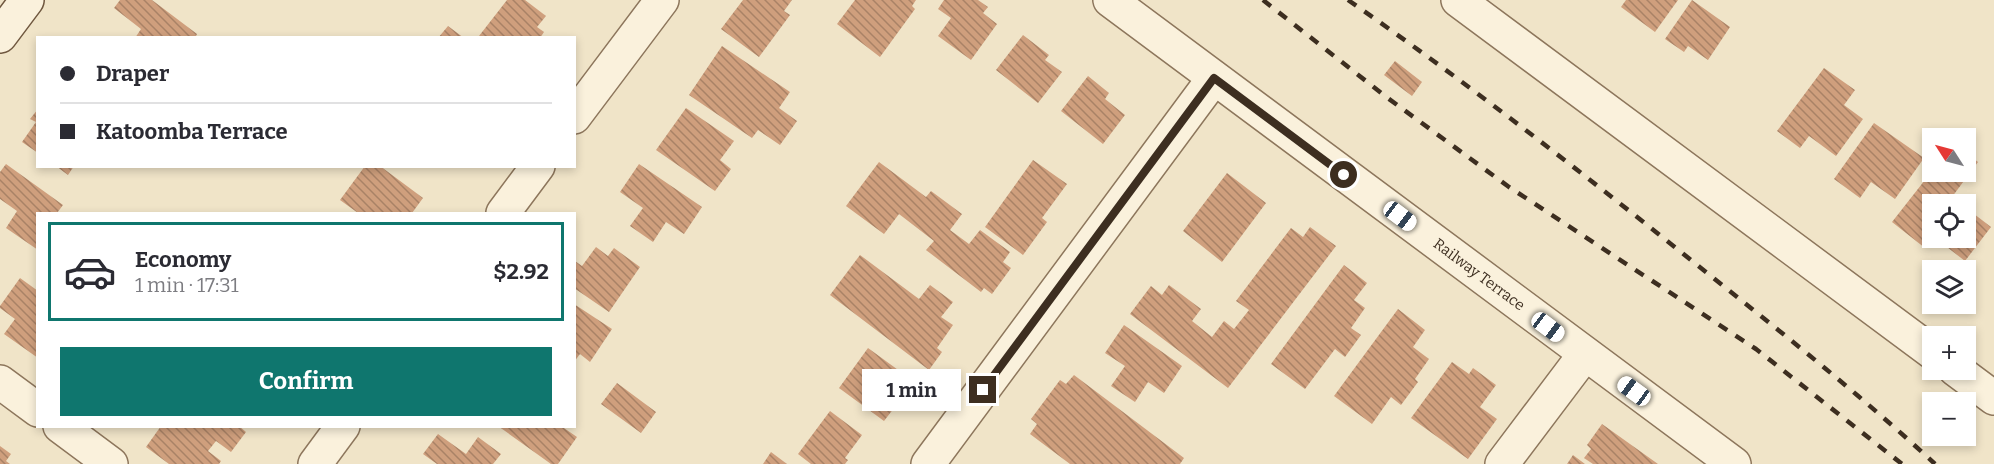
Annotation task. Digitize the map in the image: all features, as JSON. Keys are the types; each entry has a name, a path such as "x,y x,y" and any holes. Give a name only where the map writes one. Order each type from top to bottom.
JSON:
{"street":[{"path":"0,36 27,0"},
{"path":"576,114 662,0"},
{"name":"Railway Terrace","path":"1110,0 1734,464"},
{"path":"1458,0 1922,345"},
{"path":"928,464 1214,78"},
{"path":"504,212 537,168"},
{"path":"1502,464 1585,354"},
{"path":"1970,380 1994,398"},
{"path":"0,382 36,409"},
{"path":"63,428 111,464"},
{"path":"315,464 342,428"}],"building":[{"path":"120,0 152,0 197,34 196,36 136,36 141,29 114,8"},
{"path":"507,0 525,0 546,16 537,27 544,32 541,36 479,36"},
{"path":"743,0 792,0 784,11 790,15 759,57 721,29"},
{"path":"855,0 916,0 912,6 915,9 880,57 837,24"},
{"path":"944,0 978,0 988,7 983,13 997,24 971,60 938,36 951,18 938,9"},
{"path":"1626,0 1678,0 1655,32 1621,7"},
{"path":"1692,0 1730,27 1708,60 1688,46 1684,52 1665,39"},
{"path":"448,26 461,36 440,36"},
{"path":"1023,35 1049,55 1045,60 1062,72 1038,103 996,70"},
{"path":"722,46 790,92 779,108 797,121 780,145 758,130 752,138 689,95"},
{"path":"1395,61 1422,82 1412,96 1384,75"},
{"path":"1824,68 1855,90 1844,105 1863,119 1836,156 1809,136 1800,148 1777,131"},
{"path":"1088,76 1109,93 1105,99 1125,115 1103,144 1061,111"},
{"path":"686,108 734,141 720,160 731,169 715,191 656,150"},
{"path":"36,112 36,122 30,119"},
{"path":"36,122 36,152 22,142"},
{"path":"1874,123 1922,157 1922,161 1895,199 1871,182 1860,198 1834,179"},
{"path":"1033,160 1067,184 1042,218 1047,222 1023,255 985,227"},
{"path":"879,162 926,197 931,191 962,214 950,230 969,244 980,230 1010,252 1003,262 1011,268 992,294 984,288 981,292 926,250 934,241 899,214 884,234 846,206"},
{"path":"6,164 63,205 58,212 36,212 36,249 6,228 17,211 0,199 0,172"},
{"path":"639,164 702,207 684,234 666,222 653,242 630,226 643,208 620,192"},
{"path":"59,168 73,168 68,175"},
{"path":"364,168 383,168 423,198 413,212 357,212 340,200"},
{"path":"1227,173 1266,203 1222,262 1183,231"},
{"path":"1923,182 1963,182 1954,194 1922,194 1922,246 1892,222"},
{"path":"1976,215 1991,227 1976,247"},
{"path":"1310,227 1336,246 1228,388 1130,314 1151,286 1162,295 1169,285 1201,309 1192,321 1212,337 1224,321 1234,329 1249,310 1236,301 1291,228 1303,237"},
{"path":"596,247 608,256 614,248 640,267 609,312 576,289 576,262 582,266"},
{"path":"1948,248 1975,248 1964,260"},
{"path":"860,255 919,299 930,285 953,302 941,317 953,325 937,348 942,352 929,370 830,295"},
{"path":"1344,265 1367,283 1354,300 1365,308 1351,328 1361,335 1345,357 1335,349 1305,389 1271,364"},
{"path":"20,278 36,290 36,357 4,334 15,319 0,306"},
{"path":"576,305 612,329 590,362 580,354 576,359"},
{"path":"1398,309 1425,330 1413,347 1429,359 1415,379 1418,382 1401,405 1391,397 1372,424 1334,396"},
{"path":"1124,325 1182,366 1164,393 1148,382 1135,402 1111,386 1125,366 1105,353"},
{"path":"868,348 905,375 892,393 901,399 884,421 839,388"},
{"path":"1452,362 1469,374 1473,368 1496,385 1480,407 1497,419 1468,459 1411,418"},
{"path":"1074,375 1184,458 1180,464 1070,464 1030,434 1037,424 1031,419 1060,380 1066,384"},
{"path":"617,383 656,412 641,433 601,404"},
{"path":"830,411 862,435 845,458 848,460 845,464 811,464 798,454"},
{"path":"1602,424 1658,464 1593,464 1584,458 1591,449 1587,445"},
{"path":"160,428 241,428 246,432 231,452 216,441 208,451 221,461 219,464 169,464 146,447"},
{"path":"501,428 564,428 577,437 558,464 551,464"},
{"path":"438,434 466,454 478,437 501,454 493,464 437,464 423,454"},
{"path":"0,446 11,454 6,461 10,464 0,464"},
{"path":"771,452 787,464 763,464"},
{"path":"1573,455 1585,464 1567,464"}],"railway":[{"path":"1263,0 1385,96 1509,187 1756,349 1902,464"},
{"path":"1348,0 1475,92 1640,219 1810,356 1935,464"}],"route":[{"path":"983,390 1214,78 1344,175"}]}
